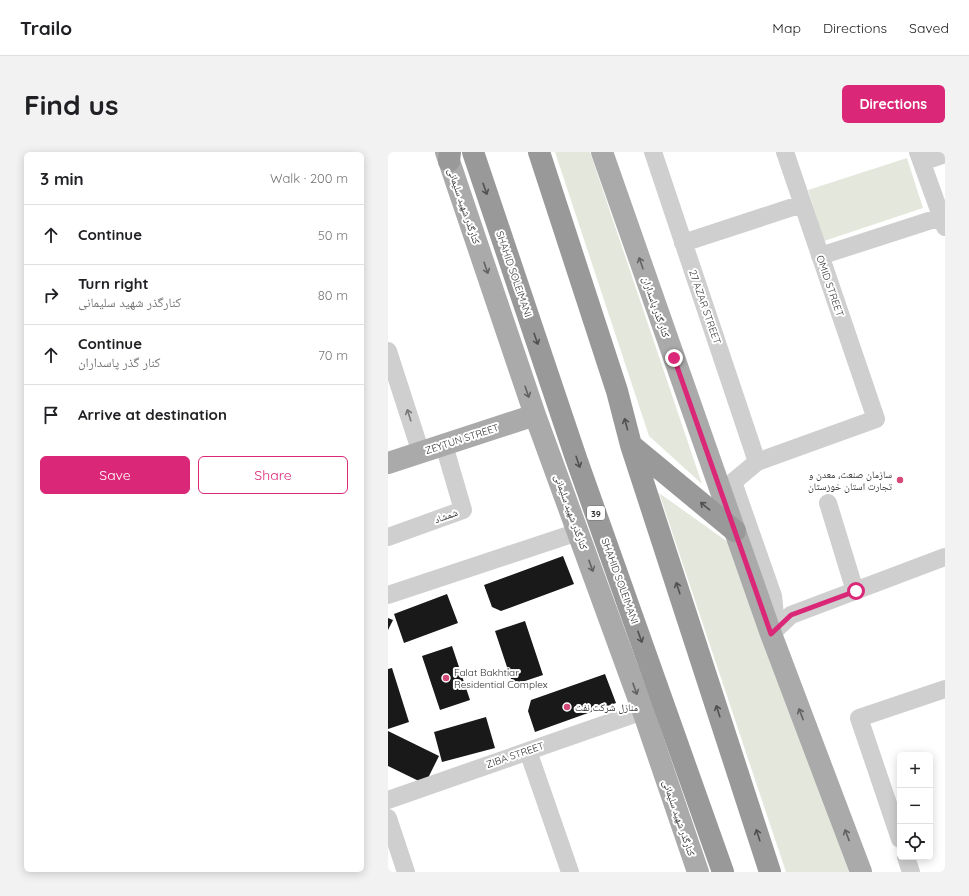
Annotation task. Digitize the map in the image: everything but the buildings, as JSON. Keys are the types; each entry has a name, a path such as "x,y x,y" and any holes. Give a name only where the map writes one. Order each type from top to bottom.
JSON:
{"highway":[{"name":"SHAHID SOLEIMANI","path":"473,152 576,458 723,872"},
{"path":"539,152 615,383 631,445 770,872"},
{"path":"631,445 735,531"}],"main road":[{"name":"کنار گذر پاسداران","path":"602,152 735,531"},
{"name":"کنارگذر شهید سلیمانی","path":"448,155 536,415 643,711 698,872"},
{"name":"ZEYTUN STREET","path":"388,463 536,415"},
{"path":"735,531 771,634 861,872"}],"street":[{"name":"27 AZAR STREET","path":"653,152 757,462"},
{"name":"OMID STREET","path":"757,462 876,419 785,152"},
{"path":"820,256 943,222 920,157 945,154"},
{"path":"684,243 802,204"},
{"path":"388,351 421,452"},
{"name":"شمشاد","path":"388,537 463,510 444,445"},
{"path":"757,462 732,482 773,596 775,615 771,634"},
{"path":"828,503 856,591"},
{"path":"388,595 578,532"},
{"path":"771,634 791,615 945,558"},
{"path":"897,831 860,718 945,689"},
{"name":"ZIBA STREET","path":"388,800 643,711"},
{"path":"528,751 570,872"},
{"path":"388,818 406,872"},
{"path":"907,860 911,872"}],"shaded area":[{"path":"555,152 590,152 702,484 649,436"},
{"path":"907,158 923,208 824,241 808,190"},
{"path":"659,493 728,542 849,872 786,872"}],"place":[{"name":"سازمان صنعت، معدن و تجارت استان خوزستان","path":"900,480"},
{"name":"Falat Bakhtiar Residential Complex","path":"446,678"},
{"name":"منازل شرکت نفت","path":"567,707"}],"route":[{"path":"674,358 771,634 791,615 856,591"}]}
